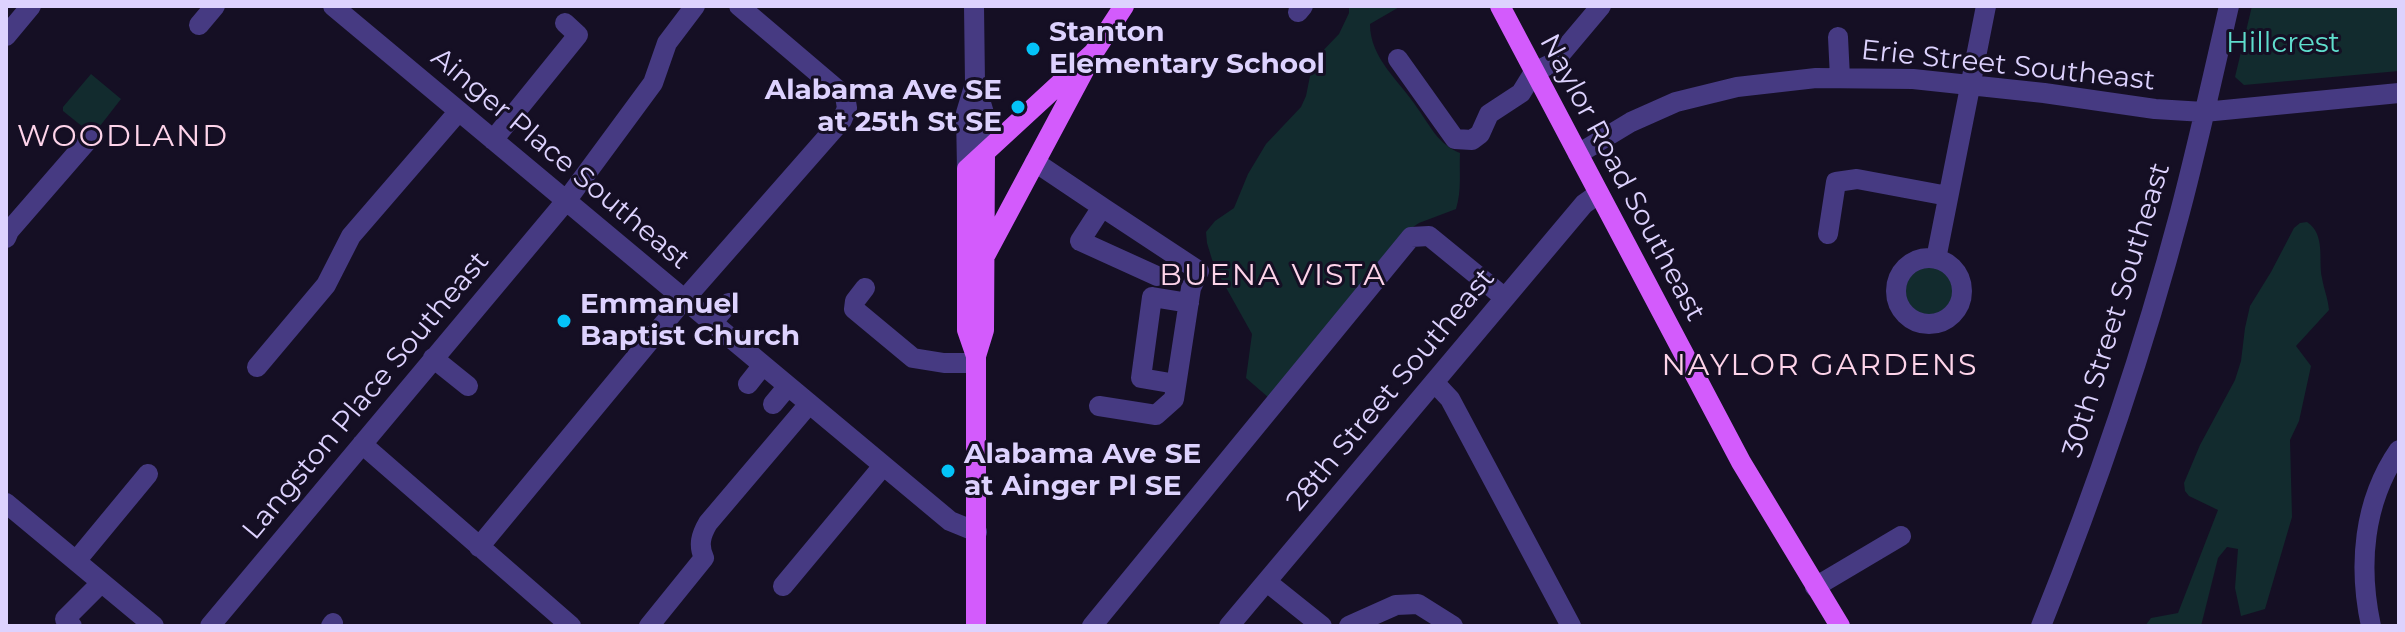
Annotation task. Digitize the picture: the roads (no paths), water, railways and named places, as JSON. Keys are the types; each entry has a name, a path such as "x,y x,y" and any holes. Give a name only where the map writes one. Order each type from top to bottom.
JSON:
{"main road":[{"path":"984,256 1094,52 1124,6"},
{"name":"Naylor Road Southeast","path":"1500,6 1747,472 1840,626"},
{"path":"976,360 967,330 967,169 1094,52"},
{"path":"976,626 976,360 984,330 985,153"}],"street":[{"path":"6,36 31,6"},
{"path":"199,25 215,6"},
{"name":"Ainger Place Southeast","path":"333,6 950,521 977,532"},
{"name":"Langston Place Southeast","path":"220,623 362,444 566,201 653,83 667,43 695,6"},
{"path":"479,547 684,300 842,120 847,108 845,96 739,6"},
{"path":"974,6 975,83 984,113 985,153"},
{"path":"1398,59 1455,139 1472,140 1480,134 1489,114 1521,93 1534,72 1553,63 1601,6"},
{"path":"1936,259 1986,6"},
{"name":"30th Street Southeast","path":"2041,626 2131,375 2179,214 2229,6"},
{"path":"493,140 578,35 565,23"},
{"path":"1838,37 1840,78"},
{"name":"Erie Street Southeast","path":"1578,154 1631,122 1676,102 1737,87 1816,78 1913,79 2155,109 2204,112 2399,93"},
{"path":"967,169 966,113 975,83"},
{"path":"257,367 326,285 351,236 459,111"},
{"path":"6,238 89,139"},
{"path":"1035,162 1199,271 1191,288 1174,399 1156,415 1099,406"},
{"path":"1828,234 1836,182 1857,179 1948,196"},
{"name":"28th Street Southeast","path":"1229,626 1584,204 1598,194"},
{"path":"1102,207 1080,241 1157,276"},
{"path":"1092,626 1411,237 1429,236 1505,298"},
{"path":"865,288 855,301 854,309 913,358 944,363 976,360"},
{"path":"1176,384 1141,378 1152,297 1189,303"},
{"path":"712,323 729,303"},
{"path":"433,358 468,386"},
{"path":"748,384 763,365"},
{"path":"1434,382 1450,399 1571,626"},
{"path":"773,404 788,386"},
{"path":"649,626 704,558 701,535 708,523 809,404"},
{"path":"362,444 571,626"},
{"path":"2371,626 2364,567 2366,532 2377,493 2399,450"},
{"path":"783,586 883,466"},
{"path":"76,561 148,474"},
{"path":"6,503 154,626"},
{"path":"1815,587 1901,536"},
{"path":"1267,582 1322,626"},
{"path":"65,624 101,583"},
{"path":"1349,626 1396,605 1418,604 1453,626"}],"place":[{"name":"Stanton Elementary School","path":"1033,49"},
{"name":"Alabama Ave SE at 25th St SE","path":"1018,107"},
{"name":"Emmanuel Baptist Church","path":"564,321"},
{"name":"Alabama Ave SE at Ainger Pl SE","path":"948,471"}],"district":[{"name":"WOODLAND","path":"123,137"},
{"name":"BUENA VISTA","path":"1273,276"},
{"name":"NAYLOR GARDENS","path":"1820,366"}],"park label":[{"name":"Hillcrest","path":"2283,44"}]}
